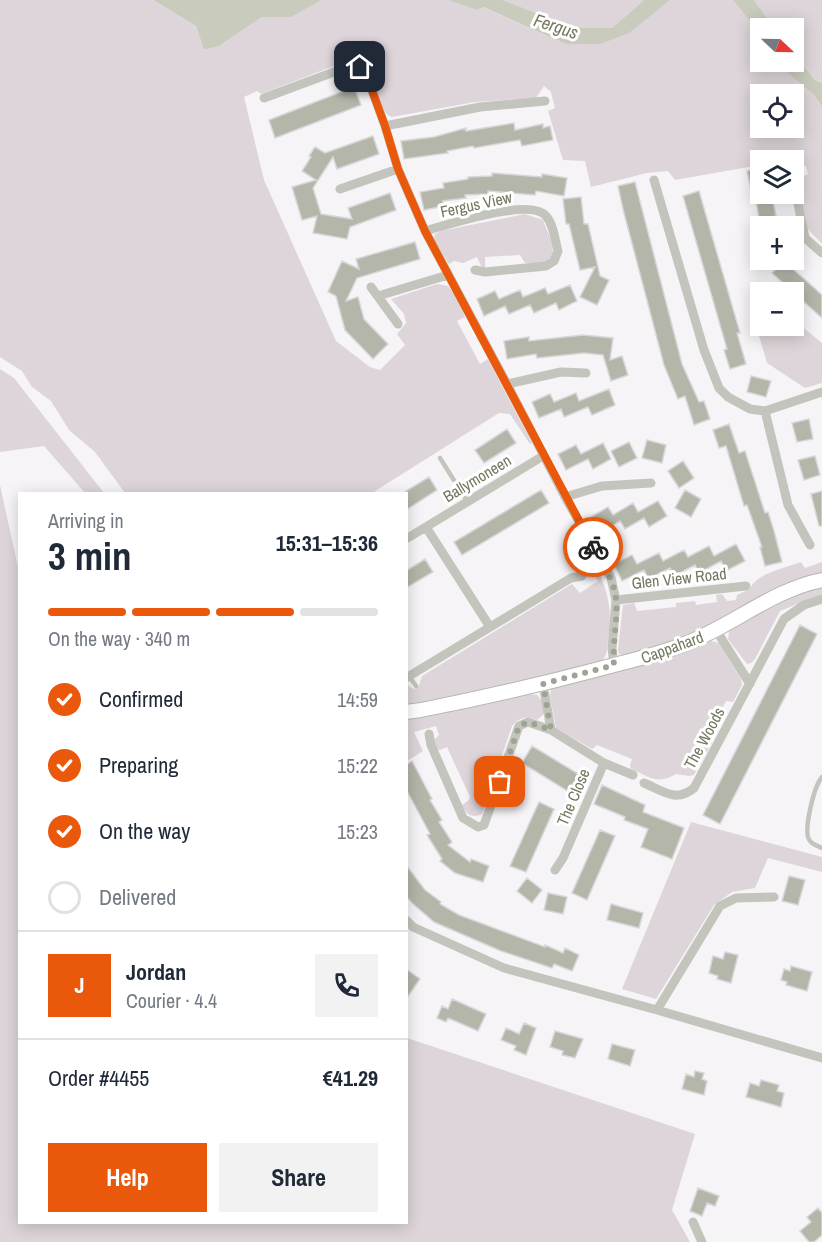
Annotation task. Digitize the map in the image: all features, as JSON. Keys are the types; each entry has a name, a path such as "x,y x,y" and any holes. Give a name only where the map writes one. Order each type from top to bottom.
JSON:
{"main road":[{"name":"Cappahard","path":"408,712 543,684 683,645 716,630 770,600 822,580"}],"street":[{"path":"264,98 350,66 360,67 366,74 398,169 425,231 610,578 616,600 612,648 614,665"},
{"path":"385,126 480,107 545,101"},
{"path":"340,189 398,169"},
{"path":"654,180 704,350 719,387 728,397 750,409 765,411 822,392"},
{"path":"798,204 805,238 822,253"},
{"name":"Fergus View","path":"425,231 513,210 537,210 546,216 558,251 554,261 546,266 485,272 475,270"},
{"path":"378,296 448,275"},
{"path":"371,287 398,324"},
{"path":"507,384 561,372 586,374"},
{"path":"765,411 788,505 810,545"},
{"name":"Ballymoneen","path":"408,538 543,456"},
{"path":"565,497 602,486 651,483"},
{"path":"426,527 490,627"},
{"path":"408,677 571,578 582,576"},
{"name":"Glen View Road","path":"616,600 746,586"},
{"name":"The Woods","path":"644,783 673,796 685,796 694,788 784,619 804,604 822,599"},
{"path":"716,630 750,684"},
{"path":"543,684 551,730"},
{"path":"429,734 430,745 463,818 478,827 484,825 487,818 519,726 528,722 551,730 604,763"},
{"name":"The Close","path":"555,870 563,858 604,763 633,775"},
{"path":"657,1010 720,906 736,898 774,897"},
{"path":"408,922 413,927 504,968 822,1058"},
{"path":"693,1222 702,1242"}],"lane":[{"path":"440,458 467,501"},
{"path":"408,677 416,686"},
{"path":"822,777 817,783 812,798 807,835 812,843 822,848"}],"shaded area":[{"path":"0,0 153,0 196,26 204,50 219,46 262,17 291,17 322,0 448,0 477,10 482,7 566,44 600,44 670,0 733,0 750,21 750,72 788,72 802,84 750,84 750,138 804,138 804,86 822,107 822,244 807,228 802,204 804,176 808,174 804,166 804,150 750,150 750,167 675,180 668,171 647,173 591,187 585,161 563,160 548,111 555,108 551,92 544,86 536,98 475,102 392,117 381,103 369,66 362,60 352,59 261,94 257,91 244,97 264,180 336,341 370,367 380,370 405,345 397,334 406,323 404,314 391,299 437,284 448,286 457,298 465,317 457,321 480,364 488,359 532,443 530,444 510,414 499,413 374,492 124,492 95,452 69,430 51,401 32,387 22,371 0,357"},
{"path":"503,0 644,0 612,28 574,28"},
{"path":"754,0 822,0 822,83 815,80 804,66 804,18 767,18"},
{"path":"525,214 543,220 552,247 552,257 544,263 525,263 520,255 485,257 485,268 482,268 477,257 463,263 454,261 449,264 434,240 435,234 441,231"},
{"path":"804,328 822,343 822,383 805,388 767,363 759,336 804,336"},
{"path":"0,369 14,378 103,492 84,492 44,446 0,452"},
{"path":"0,485 18,567 18,1224 408,1224 408,1038 695,1134 672,1210 690,1242 0,1242"},
{"path":"592,555 609,605 610,626 605,656 602,661 514,686 408,706 408,686 414,689 419,686 422,676 572,584 580,593 598,581 584,559"},
{"path":"801,562 805,568 822,562 822,574 688,637 636,654 619,654 623,605 634,603 637,611 676,607 676,603 695,601 696,605 717,602 716,595 722,594 727,601 736,600 737,595 750,589 758,579"},
{"path":"822,585 822,596 780,611 755,659 747,664 728,639 732,627 788,598"},
{"path":"711,641 719,643 741,679 742,685 733,702 726,701 707,736 712,743 694,775 676,774 664,779 649,777 631,769 632,759 597,745 592,749 556,728 550,696 551,689 625,670"},
{"path":"530,694 537,695 542,701 544,714 537,720 521,719 512,726 482,814 473,816 463,808 462,805 470,797 447,747 437,749 434,740 439,735 436,726 414,732 423,751 408,760 408,718 423,717"},
{"path":"691,822 822,857 822,872 768,858 755,888 732,892 714,905 656,999 622,989"}],"water":[{"path":"153,0 322,0 291,17 262,17 219,46 204,50 196,26"},
{"name":"Fergus","path":"448,0 503,0 574,28 612,28 644,0 670,0 629,33 600,44 566,44 483,7 477,10"},
{"path":"733,0 754,0 767,18 750,18 750,21"},
{"path":"804,66 815,80 822,83 822,107 804,84 787,72 804,72"}],"building":[{"path":"354,87 361,105 275,138 269,120"},
{"path":"514,123 515,130 543,124 543,128 550,126 553,140 522,146 520,140 404,159 401,141 434,137 466,128 466,131"},
{"path":"373,136 379,154 337,169 333,157 313,188 321,214 352,219 348,208 390,193 396,210 350,227 347,239 313,233 317,216 302,220 292,187 316,180 302,171 311,157 309,156 315,147 325,153"},
{"path":"492,173 542,177 542,174 567,178 564,196 536,191 535,195 488,191 488,194 465,195 466,198 443,201 444,206 424,210 420,192 444,188 443,183 468,179 468,177 492,176"},
{"path":"635,182 682,364 699,402 704,401 710,419 694,425 685,396 678,399 664,365 623,209 618,186"},
{"path":"699,191 740,333 737,333 746,364 730,369 724,350 727,349 683,196"},
{"path":"581,197 584,224 588,224 600,276 609,280 597,305 580,297 595,267 580,270 569,224 566,224 563,199"},
{"path":"757,204 774,204 776,216 759,216"},
{"path":"415,242 420,259 357,278 346,301 358,297 364,319 388,344 373,359 345,330 336,296 328,292 342,261 359,269 356,259"},
{"path":"775,270 794,270 822,295 822,318 804,302 804,282 782,282 772,273"},
{"path":"570,285 577,301 559,310 556,303 534,313 530,305 509,314 505,306 484,316 477,299 495,291 499,299 520,290 523,297 545,288 548,294"},
{"path":"583,335 613,338 610,360 622,356 628,375 611,381 603,355 584,353 537,358 536,354 507,359 504,341 529,337 529,341"},
{"path":"751,376 771,381 766,397 747,392"},
{"path":"609,389 615,405 592,415 588,407 564,417 561,409 539,418 532,402 550,394 554,402 576,393 579,401"},
{"path":"809,419 813,439 797,442 792,423"},
{"path":"729,424 739,453 745,451 765,513 768,512 782,562 765,566 760,547 762,547 747,505 744,506 726,446 719,448 713,430"},
{"path":"507,429 516,443 484,463 475,450"},
{"path":"647,440 666,445 662,463 642,458"},
{"path":"629,442 637,458 619,467 611,451"},
{"path":"603,443 611,459 593,469 588,459 566,470 558,454 576,445 581,454"},
{"path":"815,456 820,475 804,480 798,460"},
{"path":"683,461 694,478 679,488 668,471"},
{"path":"429,477 437,490 408,509 408,492 406,491"},
{"path":"541,490 549,503 462,555 454,542"},
{"path":"685,490 701,499 691,517 675,508"},
{"path":"822,491 822,526 819,526 811,494"},
{"path":"658,501 667,516 649,527 644,518 625,529 620,521 600,533 591,517 608,507 613,515 633,503 638,512"},
{"path":"736,544 745,561 726,571 721,561 699,573 695,565 674,576 670,568 648,579 644,570 622,581 614,564 632,555 637,564 659,553 663,561 684,550 688,557 709,546 714,556"},
{"path":"425,559 433,572 408,587 408,570"},
{"path":"800,625 817,634 720,824 703,815"},
{"path":"532,746 585,778 574,795 522,763"},
{"path":"412,761 432,799 430,800 442,820 439,822 452,842 448,845 470,862 471,859 489,866 483,882 455,873 440,861 442,859 427,835 430,834 408,793 408,764"},
{"path":"602,785 645,805 643,812 684,828 672,859 641,847 648,829 624,820 625,817 594,804"},
{"path":"539,802 554,809 526,872 510,866"},
{"path":"600,830 615,836 587,900 572,893"},
{"path":"408,868 425,890 441,902 440,904 459,915 563,953 565,948 579,955 572,971 554,964 552,968 501,951 434,922 408,898"},
{"path":"789,876 805,880 798,905 782,901"},
{"path":"527,878 542,890 532,903 517,891"},
{"path":"548,893 567,897 563,914 544,910"},
{"path":"611,904 643,913 639,928 607,920"},
{"path":"725,952 738,955 731,983 717,979 718,976 709,973 713,956 723,959"},
{"path":"791,966 812,972 807,991 786,985 787,982 781,980 784,969 790,971"},
{"path":"408,970 420,979 408,996"},
{"path":"452,999 486,1014 478,1031 448,1018 446,1022 437,1018 442,1006 448,1009"},
{"path":"524,1023 536,1028 526,1055 514,1050 516,1046 501,1040 506,1028 519,1034"},
{"path":"555,1031 583,1039 575,1058 562,1055 563,1051 550,1047"},
{"path":"612,1044 635,1050 630,1066 608,1059"},
{"path":"695,1071 704,1073 702,1079 707,1081 704,1095 682,1089 686,1074 694,1077"},
{"path":"761,1080 779,1085 777,1091 784,1093 781,1107 746,1097 750,1083 759,1086"},
{"path":"698,1188 719,1196 715,1206 707,1203 702,1216 690,1211"},
{"path":"818,1208 822,1213 822,1235 814,1242 809,1242 800,1231 811,1222 807,1217"}],"way so far":[{"path":"500,782 519,726 528,722 551,730 543,684 614,665 612,648 616,600 610,578 593,547"}],"route":[{"path":"360,67 366,74 408,196 543,456 593,547"}]}
